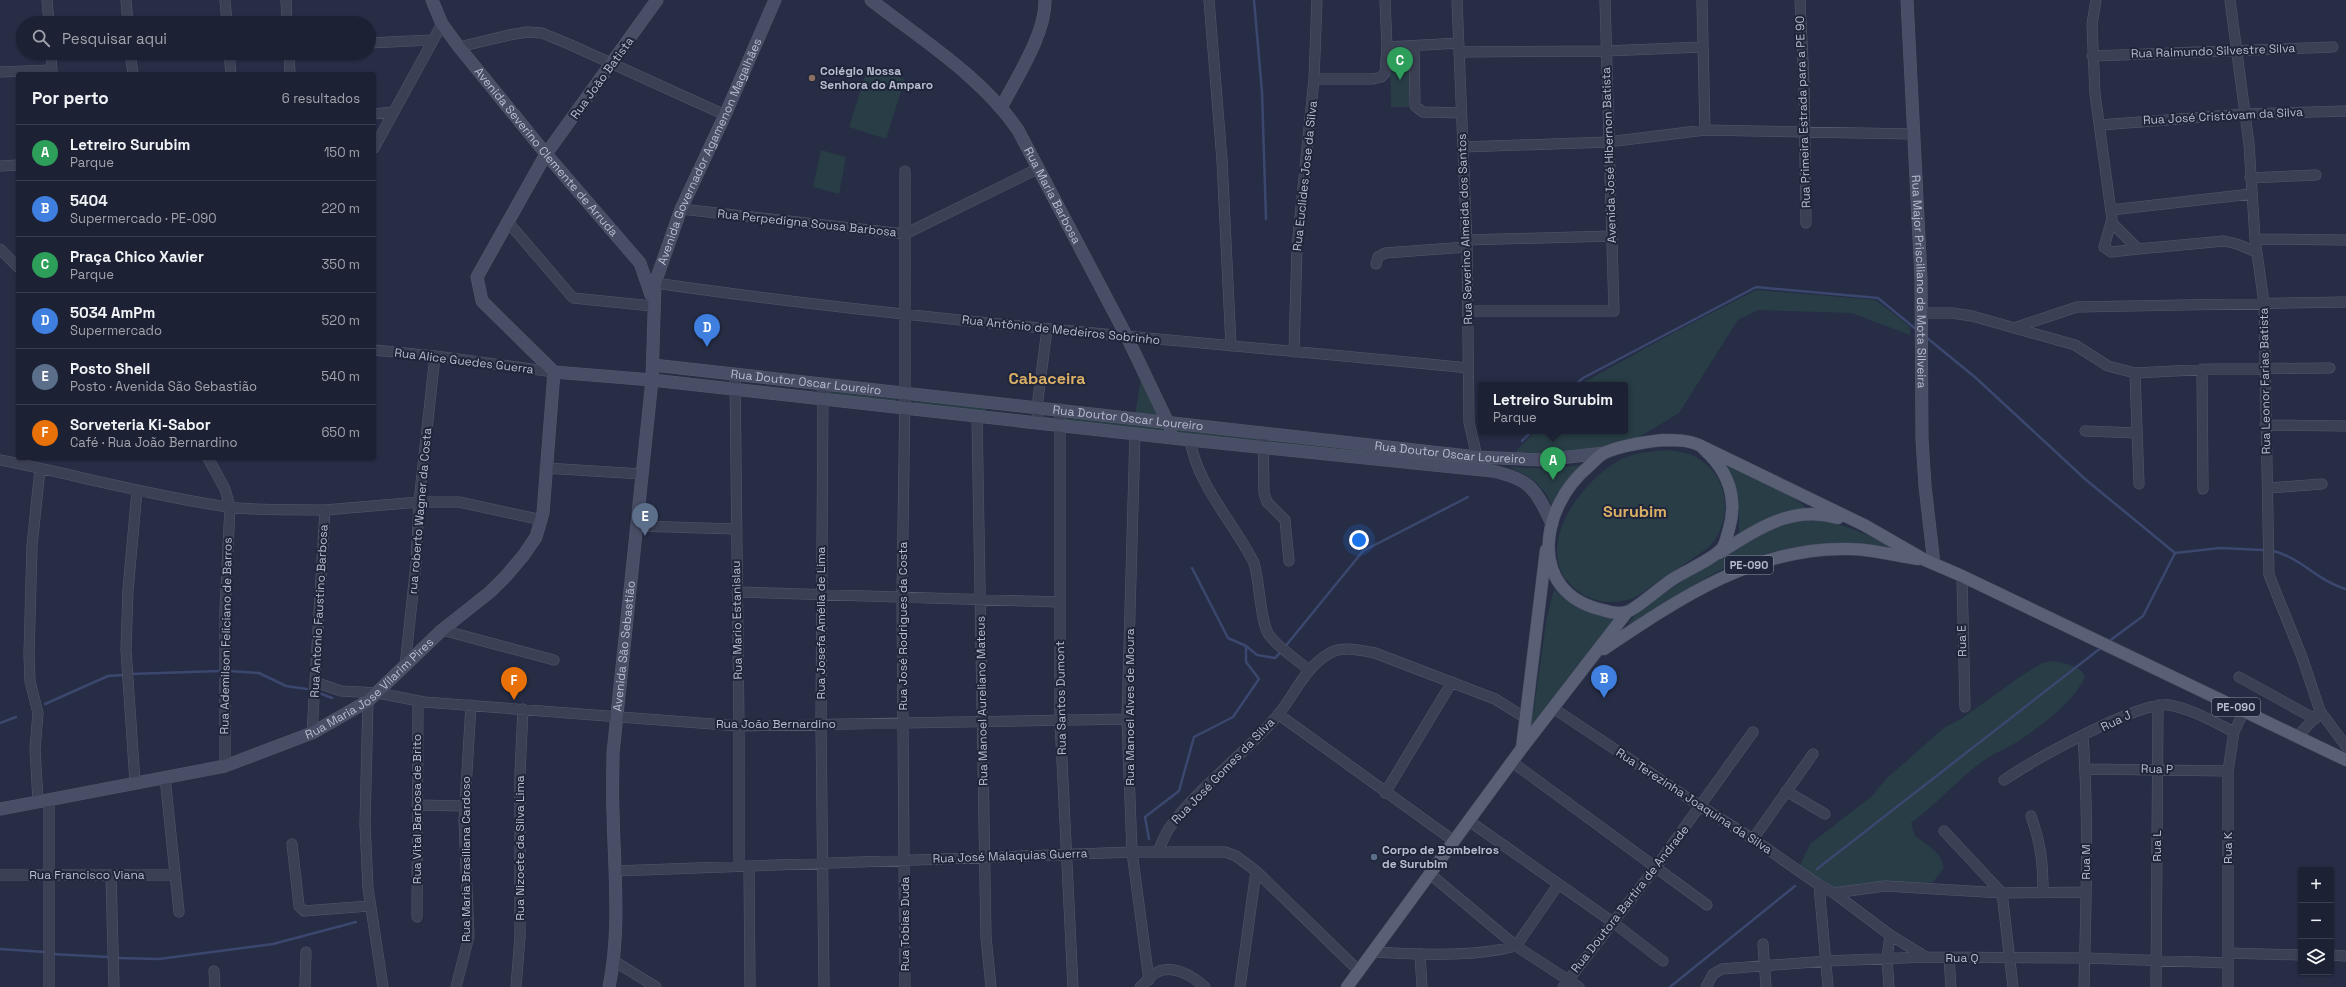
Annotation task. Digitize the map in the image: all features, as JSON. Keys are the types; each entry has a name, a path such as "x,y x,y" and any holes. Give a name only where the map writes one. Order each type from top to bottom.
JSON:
{"main road":[{"name":"Avenida Severino Clemente de Arruda","path":"432,0 442,24 459,47 546,154 640,262 654,306"},
{"name":"Rua João Batista","path":"554,372 482,301 476,277 546,154 613,65 657,0"},
{"name":"Avenida Governador Agamenon Magalhães","path":"654,306 655,283 665,250 681,209 725,115 775,0"},
{"name":"Rua Maria Barbosa","path":"871,0 970,78 1002,106 1018,130 1039,168 1127,337 1170,424 1174,438"},
{"path":"1002,106 1036,39 1044,17 1045,0"},
{"name":"Rua Major Prisciliano da Mota Silveira","path":"1907,0 1922,318 1922,439 1929,562"},
{"name":"Avenida São Sebastião","path":"609,987 614,961 615,870 613,760 652,380 654,306"},
{"name":"Rua Doutor Oscar Loureiro","path":"653,365 1060,409 1170,424 1263,432 1477,456 1542,460 1604,454"},
{"name":"Rua Doutor Oscar Loureiro","path":"554,372 652,380 1059,424 1190,440 1492,471 1512,475 1536,492 1550,530"},
{"name":"Rua Maria Jose Vilarim Pires","path":"0,809 165,776 225,766 312,733 368,701 442,630 490,592 523,556 536,537 542,520 545,468 554,372"},
{"name":"PE-090","path":"1522,748 1524,717 1550,530 1559,502 1567,488 1579,474 1604,454 1632,445 1663,440 1682,440 1700,445 1864,525 1929,562 1962,576 2244,711 2299,735 2346,760"},
{"name":"PE-090","path":"1700,445 1726,476 1733,496 1732,517 1723,547 1701,564"},
{"name":"PE-090","path":"1347,987 1522,748 1627,612 1672,579 1701,564 1760,528 1787,516 1815,513 1864,525"},
{"name":"PE-090","path":"1550,530 1554,575 1559,584 1572,598 1590,607 1609,612 1627,612"},
{"name":"PE-090","path":"1595,655 1667,607 1750,565 1795,553 1849,549 1929,562"}],"street":[{"path":"47,0 48,16"},
{"path":"126,0 127,16"},
{"path":"225,0 226,16"},
{"path":"286,0 287,16"},
{"path":"1209,0 1222,160 1230,346"},
{"name":"Rua Euclides Jose da Silva","path":"1294,352 1297,247 1314,79 1317,0"},
{"path":"1314,79 1373,79 1381,77 1387,67 1385,0"},
{"name":"Rua Severino Almeida dos Santos","path":"1457,0 1468,311 1469,422 1477,456"},
{"name":"Avenida José Hibernon Batista","path":"1468,311 1614,311 1605,0"},
{"path":"1702,0 1705,130"},
{"name":"Rua Primeira Estrada para a PE 90","path":"1800,0 1805,132 1806,223"},
{"path":"2096,0 2093,14 2092,56 2112,223 2105,241 2105,249 2111,252 2224,241 2237,244 2256,252"},
{"name":"Rua Leonor Farias Batista","path":"2230,0 2249,144 2251,194 2256,252 2264,303 2268,488 2267,560 2269,575 2302,657 2318,715 2346,746"},
{"path":"376,144 442,24"},
{"path":"459,47 527,32 542,34 572,45 725,115"},
{"path":"376,43 432,40"},
{"path":"1387,47 1414,46 1606,51 1702,47"},
{"path":"1414,46 1415,106 1423,112 1461,113"},
{"name":"Rua Raimundo Silvestre Silva","path":"2092,56 2333,47"},
{"path":"0,72 52,72 51,60"},
{"path":"131,60 133,72"},
{"path":"230,60 231,72"},
{"path":"289,60 290,72"},
{"name":"Rua José Cristóvam da Silva","path":"2100,125 2245,114 2346,111"},
{"path":"376,114 393,112"},
{"path":"1463,147 1608,142 1705,130 1914,134"},
{"path":"0,166 16,165"},
{"name":"Rua Perpedigna Sousa Barbosa","path":"681,209 905,234 1039,168"},
{"name":"Rua José Rodrigues da Costa","path":"905,170 905,393 902,597 905,860"},
{"path":"2250,178 2316,175"},
{"path":"2111,210 2251,194"},
{"path":"508,222 573,298 654,306"},
{"path":"2112,223 2138,249"},
{"path":"1376,264 1378,257 1385,254 1466,244 1612,236"},
{"path":"2255,239 2345,240"},
{"path":"0,249 16,265"},
{"name":"Rua Antônio de Medeiros Sobrinho","path":"655,283 761,298 1047,329 1468,368"},
{"path":"2014,328 2076,307 2346,302"},
{"path":"1922,318 1952,313 1972,316 2075,345 2108,366 2135,372 2202,369 2330,368"},
{"path":"1038,422 1037,407 1047,329"},
{"name":"Rua Alice Guedes Guerra","path":"376,350 434,356 554,372"},
{"name":"rua roberto Wagner da Costa","path":"405,666 416,564 419,502 434,356"},
{"path":"2202,369 2203,489"},
{"path":"2135,372 2139,484"},
{"name":"Rua Mario Estanislau","path":"735,374 739,726 750,987"},
{"name":"Rua Josefa Amélia de Lima","path":"823,384 821,724 824,863 824,987"},
{"name":"Rua Santos Dumont","path":"1060,409 1060,720 1073,987"},
{"name":"Rua Manoel Aureliano Mateus","path":"978,416 980,600 986,857 986,937 991,987"},
{"path":"2266,425 2346,426"},
{"path":"2085,431 2137,432"},
{"path":"1263,432 1264,492 1267,502 1285,520 1289,561"},
{"name":"Rua Manoel Alves de Moura","path":"1135,433 1127,719 1132,852 1149,980"},
{"path":"1190,440 1196,466 1254,563 1259,577 1262,614 1269,635 1309,670"},
{"name":"Rua Antonio Faustino Barbosa","path":"0,460 22,461 40,469 67,473 137,491 230,507 325,510 312,733"},
{"name":"Rua Ademilson Feliciano de Barros","path":"208,460 225,489 230,507 225,610 225,766"},
{"path":"545,468 642,474"},
{"path":"40,469 32,546 29,654 30,681 38,713 35,749 44,800 49,875 50,987"},
{"path":"2268,488 2322,484"},
{"path":"135,782 126,650 128,590 137,491"},
{"path":"325,510 419,502 459,502 542,520"},
{"path":"637,526 736,529"},
{"name":"Rua E","path":"1962,576 1965,707"},
{"path":"737,592 1060,602"},
{"path":"442,630 554,660"},
{"name":"Rua José Gomes da Silva","path":"1158,852 1169,827 1184,810 1254,742 1278,714 1309,670 1332,653 1356,649 1375,652 1495,699 1524,717"},
{"path":"2239,676 2318,715 2299,735"},
{"name":"Rua João Bernardino","path":"315,682 341,691 378,693 418,701 739,726 1127,719"},
{"path":"1385,793 1452,682"},
{"path":"368,701 365,824 369,906 383,987"},
{"name":"Rua Vital Barbosa de Brito","path":"417,917 418,701"},
{"name":"Rua Maria Brasiliana Cardoso","path":"456,987 469,936 464,806 471,705"},
{"name":"Rua J","path":"2004,780 2045,754 2140,709 2158,705 2170,705 2204,717 2234,732"},
{"name":"Rua L","path":"2156,987 2158,705"},
{"name":"Rua Terezinha Joaquina da Silva","path":"1553,708 1700,806 1753,839 1819,885 1834,893 1890,935 1926,957"},
{"name":"Rua Nizoete da Silva Lima","path":"516,987 520,936 520,774 523,709"},
{"name":"Rua K","path":"2228,987 2228,771 2234,732 2244,711"},
{"path":"1278,714 1385,793 1454,841"},
{"name":"Rua Doutora Bartira de Andrade","path":"1566,983 1656,867 1753,732"},
{"name":"Rua M","path":"2083,737 2086,769 2084,987"},
{"path":"1753,839 1813,754"},
{"path":"1512,762 1707,904"},
{"name":"Rua P","path":"2086,769 2228,771"},
{"path":"165,776 179,912"},
{"path":"1786,791 1825,814"},
{"path":"417,805 464,806"},
{"path":"2031,816 2040,842 2043,858 2043,892"},
{"path":"1469,821 1614,923 1663,961"},
{"path":"1944,831 1995,883 2002,893 2008,957 2013,987"},
{"path":"292,844 299,906 304,911 369,906"},
{"name":"Rua José Malaquias Guerra","path":"615,870 1132,852 1225,852 1236,856 1256,871 1359,971"},
{"name":"Rua Tobias Duda","path":"905,860 905,987"},
{"path":"1240,987 1256,871"},
{"path":"1430,874 1516,946 1566,983 1579,987"},
{"name":"Rua Francisco Viana","path":"0,875 175,875"},
{"path":"111,875 114,987"},
{"path":"1374,952 1420,954 1497,951 1516,946 1558,885"},
{"path":"1819,885 1827,961 1828,987"},
{"path":"1834,893 1884,886 2002,893 2086,892"},
{"path":"1889,987 1887,958 1890,935"},
{"path":"1763,944 1766,987"},
{"path":"305,987 306,952"},
{"path":"2228,953 2298,955"},
{"path":"1420,954 1422,987"},
{"path":"2334,956 2346,956"},
{"name":"Rua Q","path":"1706,987 1713,974 1722,969 1887,958 2085,958 2228,963"},
{"path":"1949,958 1951,987"},
{"path":"614,961 656,987"},
{"path":"1140,987 1153,975 1161,971 1173,970 1194,978 1205,987"},
{"path":"214,971 215,987"}],"shaded area":[{"path":"1390,53 1409,53 1409,107 1391,107"},
{"path":"868,67 905,79 886,139 849,127"},
{"path":"821,150 846,157 839,194 813,187"},
{"path":"1756,290 1876,300 1910,327 1910,335 1851,313 1758,310 1738,320 1679,413 1628,444 1604,451 1511,457 1532,434 1628,434 1628,382 1584,382 1673,333"},
{"path":"1141,379 1161,418 1135,416"},
{"path":"828,391 896,399 895,402 828,395"},
{"path":"914,401 986,408 986,412 914,405"},
{"path":"1060,416 1497,463 1497,467 1059,421"},
{"path":"1669,450 1683,452 1696,457 1707,465 1716,475 1722,487 1725,499 1725,512 1717,536 1709,547 1633,598 1618,602 1605,602 1593,599 1581,593 1565,577 1558,559 1558,539 1565,519 1576,500 1591,482 1607,468 1624,458 1652,451"},
{"path":"1723,463 1781,491 1802,504 1806,509 1774,515 1739,533 1739,498 1733,478"},
{"path":"1582,465 1553,509 1546,494 1536,482 1508,467 1549,468"},
{"path":"1796,520 1811,520 1836,524 1857,531 1893,548 1870,545 1825,544 1758,556 1715,573 1693,585 1651,613 1629,624 1634,616 1647,606 1707,565 1770,529"},
{"path":"1554,589 1576,607 1591,613 1609,617 1619,617 1533,726 1530,724 1534,709 1546,622"},
{"path":"2054,661 2076,667 2083,673 2085,677 2073,696 2065,705 2036,729 2017,742 1987,758 1974,768 1911,823 1915,836 1933,849 1940,857 1942,862 1944,868 1933,882 1881,888 1852,889 1830,887 1814,878 1800,865 1810,844 1872,796 1886,779 1945,727 1961,719 2021,676 2042,663"}],"waterway":[{"path":"1254,0 1262,92 1266,219"},
{"path":"1578,382 1583,378 1756,287 1878,298 1917,330"},
{"path":"1926,337 1976,378 2085,479 2175,553"},
{"path":"1522,441 1529,434"},
{"path":"1284,648 1363,551 1468,497"},
{"path":"2108,642 2143,616 2175,553 2220,548 2263,550"},
{"path":"2273,551 2292,558 2327,581 2346,589"},
{"path":"1192,568 1228,638 1246,646"},
{"path":"1149,839 1145,817 1179,791 1194,737 1233,717 1259,679 1246,662 1246,646 1257,655 1275,658 1281,652"},
{"path":"1817,869 2102,647"},
{"path":"131,674 220,671"},
{"path":"228,671 259,673 286,686 307,689"},
{"path":"45,704 108,676 124,675"},
{"path":"317,692 332,698"},
{"path":"0,723 16,717"},
{"path":"1670,987 1795,886"},
{"path":"117,958 159,959 273,944 356,922"},
{"path":"0,949 45,952"},
{"path":"52,954 108,957"}],"place":[{"name":"Colégio Nossa Senhora do Amparo","path":"812,78"},
{"name":"Praça Chico Xavier","path":"1400,80"},
{"name":"5034 AmPm","path":"707,347"},
{"name":"Letreiro Surubim","path":"1553,480"},
{"name":"Posto Shell","path":"645,536"},
{"name":"5404","path":"1604,698"},
{"name":"Sorveteria Ki-Sabor","path":"514,700"},
{"name":"Corpo de Bombeiros de Surubim","path":"1374,857"}],"district":[{"name":"Cabaceira","path":"1047,378"},
{"name":"Surubim","path":"1635,511"}]}
